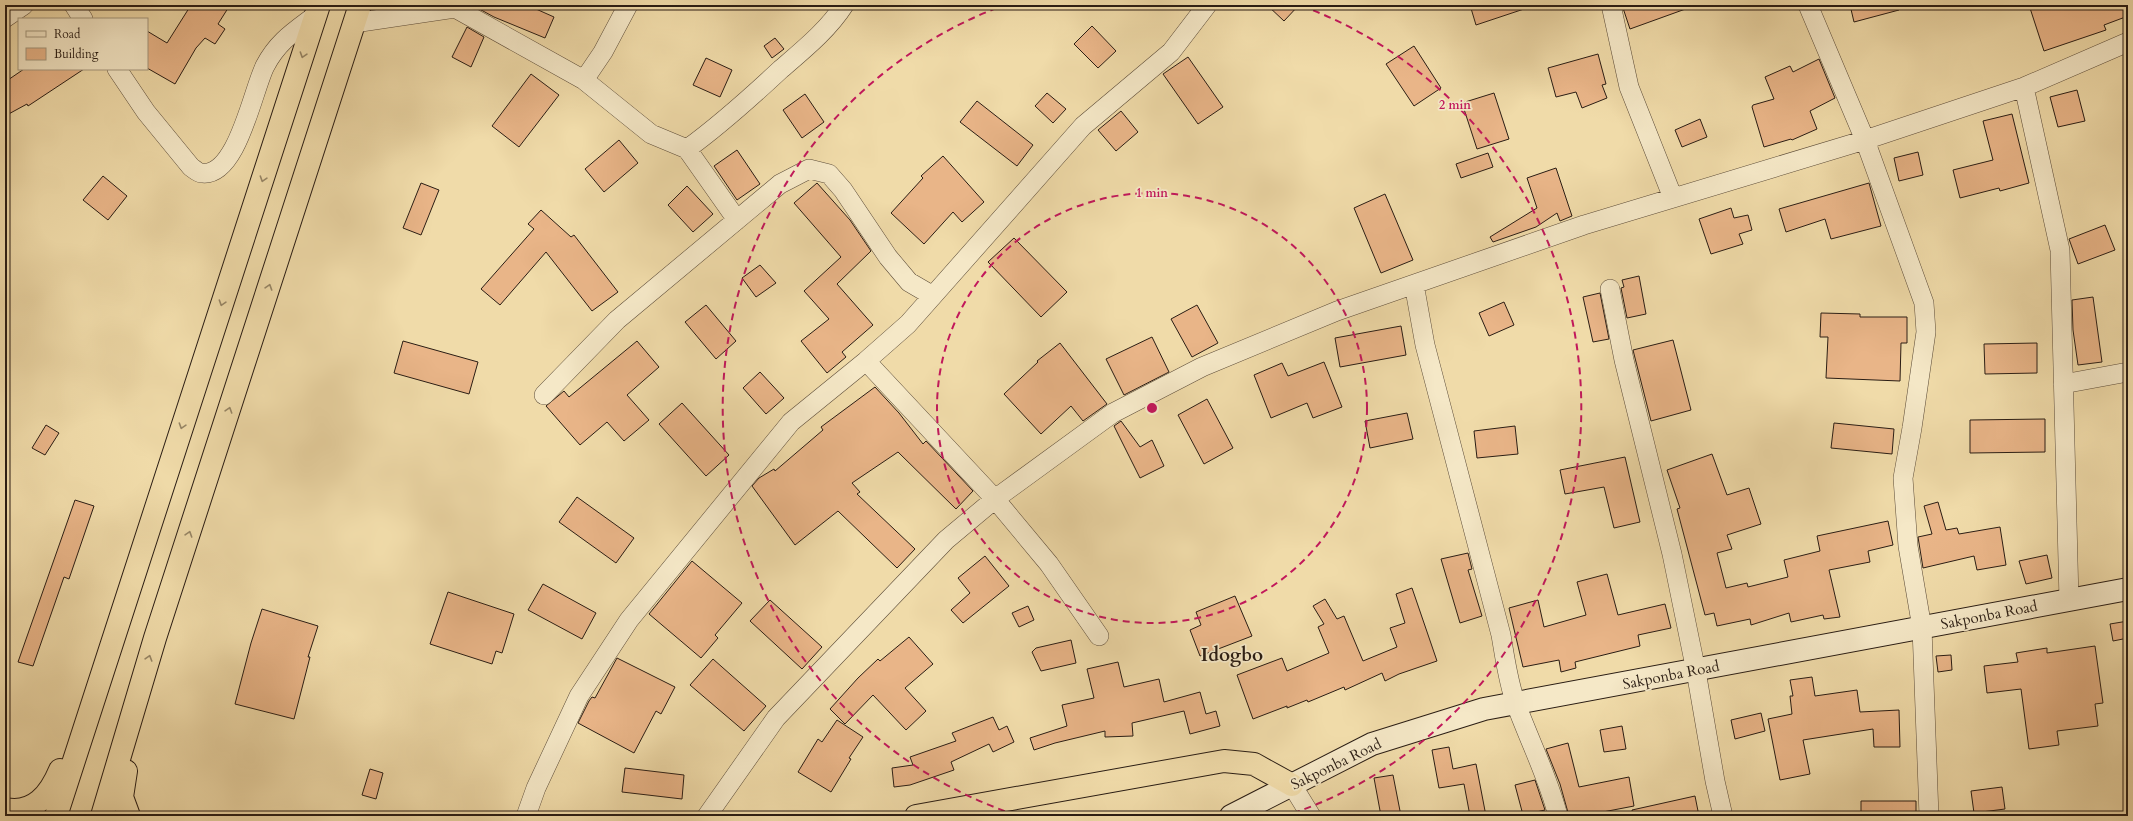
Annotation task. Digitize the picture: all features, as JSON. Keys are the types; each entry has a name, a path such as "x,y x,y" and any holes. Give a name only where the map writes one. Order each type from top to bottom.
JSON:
{"highway":[{"path":"56,816 103,667 318,10"},
{"path":"102,816 140,691 357,14"},
{"path":"12,812 31,807 47,796 57,778 103,667"},
{"path":"130,816 122,796 140,691"},
{"path":"916,816 1224,761 1254,764 1292,785"}],"main road":[{"name":"Sakponba Road","path":"1231,816 1372,744 1484,709 1696,671 2128,589"}],"street":[{"path":"5,18 24,5"},
{"path":"74,5 82,18"},
{"path":"584,80 603,52 628,5"},
{"path":"687,149 718,126 793,60 835,19 844,5"},
{"path":"526,816 536,788 579,696 629,620 791,422 866,361 908,324 1082,126 1171,52 1207,5"},
{"path":"1611,5 1629,87 1673,198"},
{"path":"1808,5 1865,140 1924,303 1926,332 1903,478 1908,546 1922,628 1928,816"},
{"path":"357,14 454,6 584,80 651,134 687,149 737,220"},
{"path":"118,70 146,112 191,167 201,173 212,172 227,160 242,131 265,66 282,40 318,10"},
{"path":"707,816 776,718 946,540 995,499 1113,413 1202,367 1337,311 1584,225 1865,140 2024,87 2128,42"},
{"path":"2024,87 2060,250 2069,600"},
{"path":"544,395 617,320 780,184 809,169 829,174 843,190 888,257 909,282 934,296"},
{"path":"1414,284 1425,345 1477,542 1516,704 1539,759 1558,816"},
{"path":"1610,289 1624,360 1672,554 1696,671 1715,781 1723,816"},
{"path":"866,361 995,499 1049,564 1099,636"},
{"path":"2063,384 2128,372"},
{"path":"1292,785 1311,816"}],"building":[{"path":"191,5 230,5 218,24 225,29 215,44 205,38 196,48 175,84 148,69 148,32 167,43"},
{"path":"472,5 527,5 554,17 545,38 494,17"},
{"path":"1267,5 1299,5 1284,21"},
{"path":"1470,5 1527,5 1527,8 1476,25"},
{"path":"1622,5 1690,5 1691,7 1630,29"},
{"path":"1850,5 1898,5 1899,10 1854,22"},
{"path":"2029,5 2128,5 2128,16 2104,25 2106,30 2044,51"},
{"path":"1092,26 1116,51 1098,68 1074,44"},
{"path":"467,27 484,37 471,67 452,57"},
{"path":"775,38 784,49 772,58 764,46"},
{"path":"1414,46 1441,88 1414,106 1386,64"},
{"path":"1598,54 1606,84 1602,85 1607,98 1582,108 1576,92 1556,97 1548,68"},
{"path":"1188,57 1223,107 1198,124 1163,74"},
{"path":"706,58 732,70 720,97 693,85"},
{"path":"1819,59 1835,98 1810,111 1817,129 1792,140 1791,139 1764,147 1752,107 1753,105 1774,99 1765,77 1790,66 1793,72"},
{"path":"23,70 82,70 28,106 27,104 5,116 5,82"},
{"path":"531,74 559,95 519,147 492,126"},
{"path":"2077,90 2085,121 2058,127 2050,97"},
{"path":"1047,93 1066,109 1053,123 1035,106"},
{"path":"1494,93 1509,139 1477,149 1462,103"},
{"path":"805,94 824,122 802,138 783,110"},
{"path":"977,101 1033,145 1017,166 960,122"},
{"path":"1121,111 1138,132 1116,151 1098,130"},
{"path":"2012,114 2029,183 2000,191 1999,188 1960,198 1953,170 1993,160 1983,121"},
{"path":"1700,119 1707,137 1682,147 1675,130"},
{"path":"619,140 638,163 604,192 585,169"},
{"path":"737,150 760,184 737,200 714,166"},
{"path":"1918,152 1923,175 1899,181 1894,158"},
{"path":"1488,153 1493,167 1461,178 1456,164"},
{"path":"943,156 984,202 962,222 953,212 924,244 891,213 923,178 921,176"},
{"path":"1556,168 1572,216 1560,221 1557,213 1536,227 1493,242 1490,237 1537,208 1527,178"},
{"path":"103,176 127,196 108,220 83,200"},
{"path":"421,183 439,190 421,235 403,228"},
{"path":"817,183 850,220 871,251 837,284 873,325 842,352 846,357 827,373 801,341 829,319 804,291 841,257 794,203"},
{"path":"1869,183 1881,226 1831,239 1825,219 1786,232 1779,209"},
{"path":"687,186 713,214 693,232 668,205"},
{"path":"1385,194 1413,260 1381,273 1354,208"},
{"path":"1731,208 1734,218 1748,215 1752,230 1739,234 1743,244 1711,254 1699,219"},
{"path":"541,210 571,237 574,235 618,292 592,311 546,252 500,305 481,289 534,229 528,224"},
{"path":"2105,225 2115,250 2078,264 2069,239"},
{"path":"1014,238 1067,292 1041,317 988,262"},
{"path":"760,265 776,283 756,297 742,278"},
{"path":"1639,276 1646,314 1627,318 1621,288 1624,287 1622,280"},
{"path":"1600,293 1609,339 1593,342 1583,297"},
{"path":"2093,297 2102,362 2078,365 2073,330 2072,300"},
{"path":"1504,302 1514,325 1489,336 1479,313"},
{"path":"706,305 736,341 716,359 685,322"},
{"path":"1197,305 1218,343 1192,357 1171,319"},
{"path":"1821,313 1860,314 1860,317 1907,317 1907,343 1901,343 1900,381 1826,378 1828,337 1820,337"},
{"path":"1401,326 1406,355 1340,367 1335,338"},
{"path":"1152,337 1169,372 1124,395 1106,359"},
{"path":"1673,340 1691,410 1651,421 1633,350"},
{"path":"403,341 478,362 469,394 394,373"},
{"path":"637,341 659,367 627,395 649,420 624,441 607,422 580,445 546,406 564,391 569,397"},
{"path":"1060,343 1107,404 1083,421 1071,406 1041,434 1004,394 1038,362 1037,361"},
{"path":"2037,343 2037,373 1985,374 1984,344"},
{"path":"1324,362 1342,407 1313,418 1307,403 1271,418 1254,375 1282,363 1288,376"},
{"path":"760,372 784,398 766,414 743,388"},
{"path":"875,387 899,413 923,444 926,441 973,491 956,509 898,452 852,483 860,492 857,494 915,549 897,568 838,511 795,545 752,486 759,478 774,469 775,471 823,430 821,427"},
{"path":"1207,399 1233,448 1204,464 1178,415"},
{"path":"682,403 729,455 706,476 659,424"},
{"path":"1407,413 1413,439 1370,448 1365,421"},
{"path":"2045,419 2045,452 1970,453 1970,420"},
{"path":"1121,421 1140,447 1152,440 1164,466 1140,478 1114,426"},
{"path":"1834,423 1894,429 1892,454 1831,448"},
{"path":"46,425 59,433 45,455 32,448"},
{"path":"1515,426 1518,454 1477,458 1474,431"},
{"path":"1712,454 1727,495 1749,488 1761,524 1727,535 1732,549 1717,553 1726,588 1747,583 1748,587 1788,577 1784,560 1820,551 1817,536 1888,521 1893,545 1868,551 1870,562 1829,570 1840,617 1824,619 1823,615 1791,622 1789,613 1751,625 1750,619 1717,626 1714,613 1705,615 1677,509 1680,508 1667,470"},
{"path":"1625,457 1640,522 1614,528 1604,487 1565,494 1560,470"},
{"path":"577,497 634,538 616,563 559,522"},
{"path":"75,500 94,506 69,579 64,577 33,666 18,662"},
{"path":"1938,502 1946,530 1957,528 1959,534 2000,527 2006,565 1977,570 1974,556 1923,568 1918,537 1932,534 1924,506"},
{"path":"1468,553 1472,569 1468,570 1482,616 1460,623 1441,559"},
{"path":"2047,555 2052,578 2026,584 2019,561"},
{"path":"985,556 1009,586 963,623 951,610 970,593 958,578"},
{"path":"692,561 742,603 715,635 718,638 701,658 649,614"},
{"path":"1607,574 1618,615 1665,604 1671,628 1638,635 1640,646 1575,662 1576,668 1561,672 1559,660 1523,667 1509,608 1538,600 1544,627 1586,615 1577,582"},
{"path":"543,584 596,613 582,639 528,610"},
{"path":"1412,588 1437,661 1399,674 1385,681 1382,673 1345,690 1344,687 1308,702 1307,700 1287,708 1287,706 1253,719 1237,675 1282,658 1287,671 1329,653 1318,627 1324,624 1313,606 1325,599 1337,619 1344,616 1363,661 1397,647 1390,628 1405,623 1396,594"},
{"path":"448,592 514,614 502,653 496,651 492,664 430,644"},
{"path":"1235,596 1252,636 1200,656 1190,630 1201,625 1196,612"},
{"path":"770,600 822,647 802,669 750,621"},
{"path":"1028,606 1034,620 1019,627 1012,613"},
{"path":"262,609 318,626 308,657 310,657 294,719 235,704 251,643"},
{"path":"2128,621 2128,638 2113,641 2110,624"},
{"path":"909,637 933,664 905,688 926,711 906,730 873,695 845,724 830,709 858,678 878,659 880,661"},
{"path":"1071,640 1076,663 1041,671 1032,652 1036,648"},
{"path":"2095,646 2103,703 2095,704 2098,726 2057,731 2059,745 2029,749 2021,689 1987,693 1984,666 2018,662 2016,653 2047,648 2047,653"},
{"path":"1951,655 1952,670 1938,672 1936,656"},
{"path":"617,658 675,687 661,714 656,711 634,753 578,723 589,701 592,697 595,698"},
{"path":"713,659 766,706 744,731 690,685"},
{"path":"1118,662 1124,687 1159,679 1164,702 1200,692 1206,714 1216,711 1220,726 1190,734 1184,711 1132,723 1133,736 1105,737 1105,731 1055,743 1034,750 1030,738 1067,726 1062,705 1094,698 1087,669"},
{"path":"1812,677 1815,696 1857,690 1860,712 1899,710 1900,747 1874,747 1873,729 1803,740 1810,774 1780,780 1768,719 1792,714 1790,696 1793,696 1790,680"},
{"path":"1761,713 1765,731 1735,739 1731,720"},
{"path":"993,717 999,730 1007,726 1014,742 993,752 989,744 951,762 954,770 910,785 894,787 892,768 913,765 910,757 956,741 952,733"},
{"path":"837,720 863,737 849,758 851,759 831,792 798,772 818,739 822,742"},
{"path":"1622,726 1626,749 1604,752 1600,730"},
{"path":"1568,743 1579,787 1629,777 1634,806 1582,816 1569,816 1560,784 1546,749"},
{"path":"1449,747 1453,769 1476,764 1486,816 1470,816 1464,784 1439,788 1432,750"},
{"path":"625,768 684,775 682,799 622,792"},
{"path":"370,769 383,773 376,799 362,795"},
{"path":"1393,775 1401,816 1381,816 1374,778"},
{"path":"1535,780 1545,810 1523,815 1515,785"},
{"path":"2002,787 2005,809 1974,813 1971,791"},
{"path":"1695,796 1699,816 1633,816 1632,810"},
{"path":"1861,801 1916,801 1916,816 1861,816"}],"district":[{"name":"Idogbo","path":"1232,655"}]}
